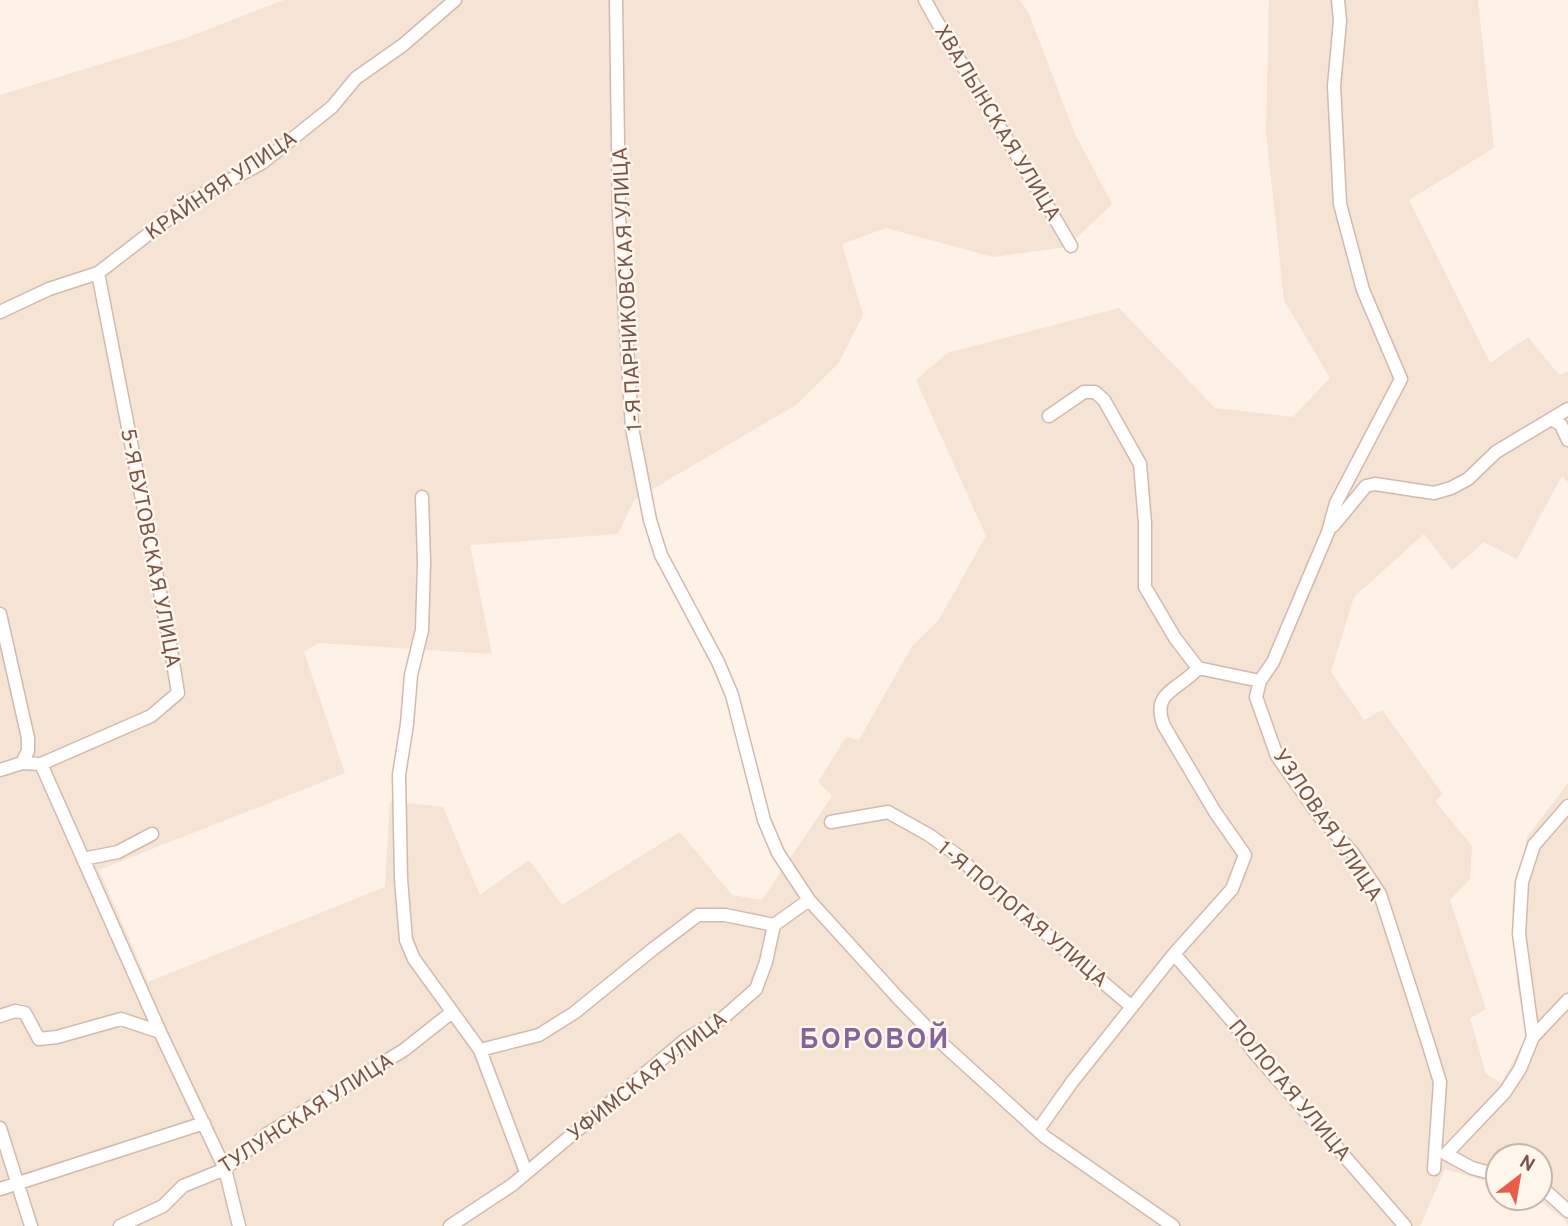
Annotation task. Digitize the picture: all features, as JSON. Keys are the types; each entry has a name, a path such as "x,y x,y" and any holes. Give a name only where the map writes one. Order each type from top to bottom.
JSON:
{"street":[{"name":"КРАЙНЯЯ УЛИЦА","path":"0,313 49,289 98,273 194,199 262,163 332,107 356,78 402,45 455,0"},
{"name":"1-Я ПАРНИКОВСКАЯ УЛИЦА","path":"616,0 619,216 632,428 650,520 662,555 718,662 732,695 764,820 778,853 809,900 946,1047 1045,1138 1173,1226"},
{"name":"ХВАЛЫНСКАЯ УЛИЦА","path":"925,0 963,71 1019,156 1071,246"},
{"path":"1049,416 1084,392 1095,392 1104,400 1140,464 1145,523 1144,587 1175,638 1198,668 1260,681 1273,662 1328,532 1336,503 1401,379 1363,290 1340,204 1334,86 1340,21 1338,0"},
{"name":"5-Я БУТОВСКАЯ УЛИЦА","path":"22,763 41,764 151,716 178,693 98,273"},
{"path":"1328,532 1366,486 1375,484 1434,493 1451,488 1468,479 1496,452 1568,409"},
{"path":"1552,419 1562,425 1568,440"},
{"path":"422,497 422,629 411,675 399,775 401,879 406,940 414,959 480,1051 526,1172"},
{"path":"0,614 28,738 28,751 22,763 0,770"},
{"path":"1038,1130 1072,1082 1174,954 1232,889 1245,855 1215,812 1159,713 1161,702 1168,693 1198,668"},
{"name":"УЗЛОВАЯ УЛИЦА","path":"1260,681 1256,697 1277,756 1320,817 1352,852 1380,894 1440,1082 1434,1169"},
{"path":"41,764 160,1032 225,1169 239,1226"},
{"path":"1533,1037 1519,934 1522,882 1534,845 1568,806"},
{"name":"1-Я ПОЛОГАЯ УЛИЦА","path":"831,822 888,812 929,835 957,855 1132,1007"},
{"path":"83,859 118,852 152,834"},
{"path":"480,1051 539,1035 574,1013 698,915 725,915 774,925 809,900"},
{"name":"УФИМСКАЯ УЛИЦА","path":"450,1226 512,1185 686,1040 723,1018 756,989 766,962 774,925"},
{"name":"ПОЛОГАЯ УЛИЦА","path":"1174,954 1233,1022 1253,1051 1405,1226"},
{"path":"1484,1171 1446,1154 1504,1092 1520,1069 1533,1037 1568,1000"},
{"path":"0,1016 15,1011 25,1013 40,1039 57,1037 121,1019 160,1032"},
{"name":"ТУЛУНСКАЯ УЛИЦА","path":"120,1226 163,1206 183,1186 225,1169 267,1134 404,1050 452,1012"},
{"path":"0,1189 204,1122"},
{"path":"0,1128 31,1226"},
{"path":"1554,1198 1568,1211"}],"shaded area":[{"path":"284,0 1020,0 1029,14 1075,134 1112,204 1067,247 993,257 886,228 842,244 863,315 838,364 796,405 634,500 618,534 470,545 492,654 318,643 304,652 345,773 99,870 148,982 385,887 390,801 443,807 480,895 529,860 562,905 680,832 732,895 762,900 832,796 818,782 846,737 859,740 912,646 938,621 986,536 916,380 947,353 1119,308 1215,408 1293,417 1330,378 1284,300 1266,132 1269,0 1478,0 1494,148 1409,200 1490,363 1528,337 1559,375 1568,371 1568,482 1562,476 1517,559 1484,542 1452,570 1424,534 1354,597 1331,672 1364,720 1382,710 1443,794 1435,801 1472,846 1470,879 1450,900 1486,1009 1470,1018 1486,1074 1501,1083 1527,1037 1517,982 1512,906 1527,837 1568,783 1568,1226 1554,1212 1554,1142 1484,1142 1484,1181 1445,1169 1420,1226 0,1226 0,95 183,39"}],"district":[{"name":"БОРОВОЙ","path":"875,1038"}]}
